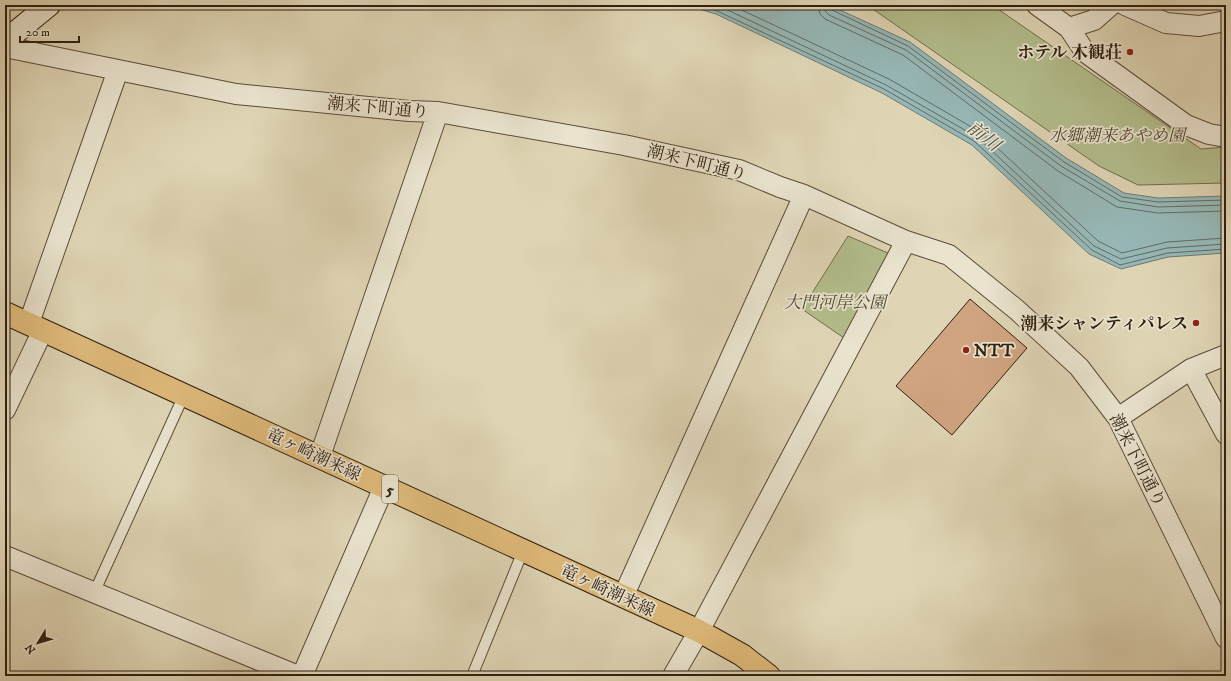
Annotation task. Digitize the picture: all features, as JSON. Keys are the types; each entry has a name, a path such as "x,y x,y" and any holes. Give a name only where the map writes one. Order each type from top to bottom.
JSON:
{"main road":[{"name":"竜ヶ崎潮来線","path":"5,313 320,456 384,487 699,631 742,655 769,676"}],"street":[{"path":"5,41 49,5"},
{"path":"1037,5 1069,28 1085,52 1186,124 1209,134 1226,137"},
{"path":"1069,28 1094,20 1111,5"},
{"path":"1125,5 1166,23 1199,26 1226,21"},
{"name":"潮来下町通り","path":"5,47 236,94 409,111 438,112 624,144 739,170 804,195 906,241 949,255 1017,310 1079,367 1118,418 1226,638"},
{"path":"5,410 36,326 118,70"},
{"path":"320,456 438,112"},
{"path":"623,596 804,195"},
{"path":"673,676 699,631 906,241"},
{"path":"1118,418 1191,369 1226,355"},
{"path":"1191,369 1226,434"},
{"path":"302,676 384,487"},
{"path":"5,556 298,676"}],"lane":[{"path":"94,593 184,395"},
{"path":"472,676 523,551"}],"green space":[{"name":"水郷潮来あやめ園","path":"867,5 992,5 1201,149 1226,147 1226,183 1138,185 1099,166"},
{"name":"大門河岸公園","path":"848,236 888,253 844,338 802,309"}],"water":[{"name":"前川","path":"685,5 829,5 910,42 1066,158 1124,193 1158,198 1226,196 1226,253 1168,257 1121,269 1089,254 972,145 882,93 716,14"}],"building":[{"path":"970,299 1027,348 952,435 896,386"}],"place":[{"name":"ホテル 木観荘","path":"1130,52"},
{"name":"潮来シャンティパレス","path":"1196,323"},
{"name":"NTT","path":"966,350"}]}
